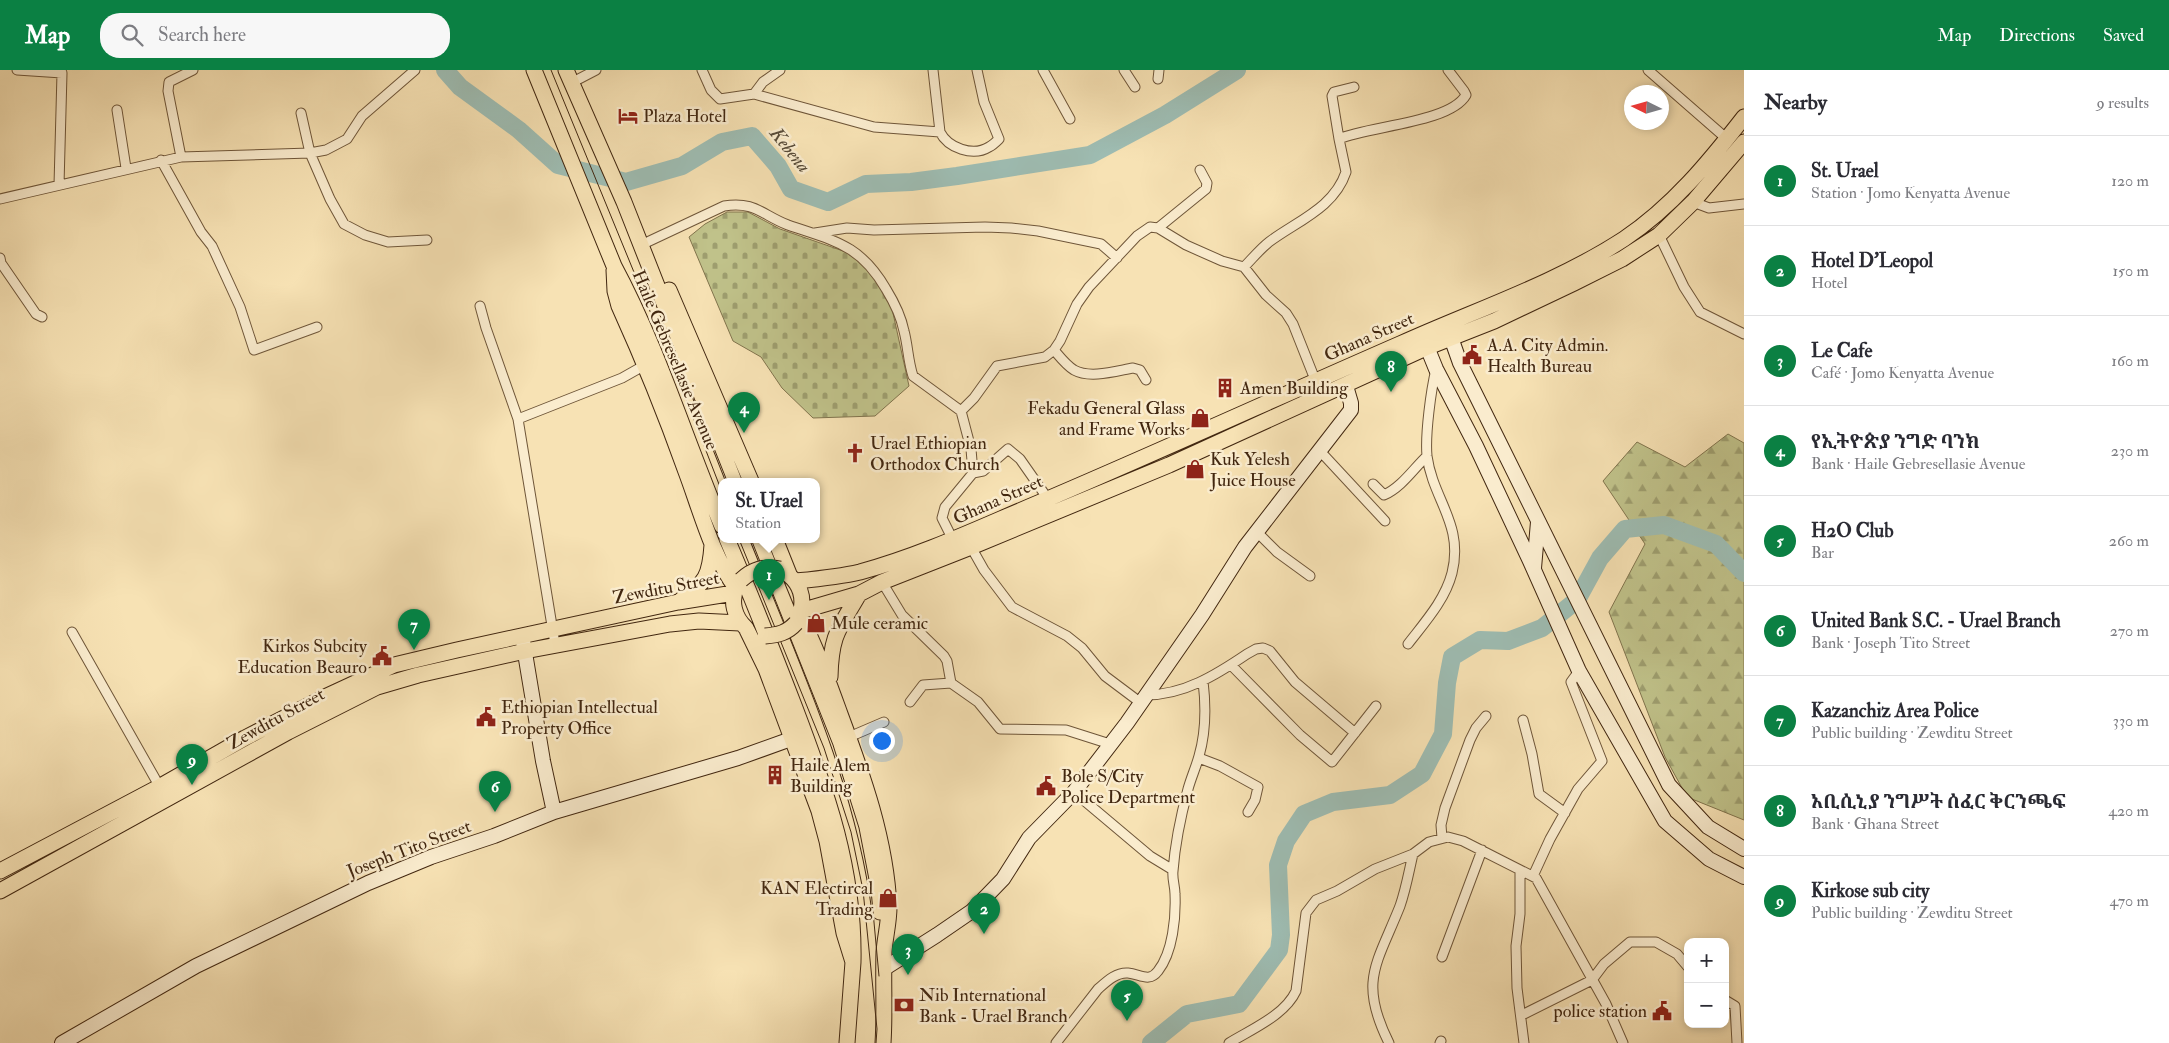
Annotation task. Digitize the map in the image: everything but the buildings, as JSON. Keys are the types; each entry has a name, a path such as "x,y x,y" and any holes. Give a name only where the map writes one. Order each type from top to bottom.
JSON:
{"main road":[{"name":"Haile Gebresellasie Avenue","path":"534,70 614,266 667,383 718,516"},
{"path":"569,76 624,202 733,478"},
{"name":"Ghana Street","path":"788,575 858,572 953,540 1316,382 1448,331 1487,306 1568,271 1623,240 1671,201 1728,139 1744,117"},
{"name":"Ghana Street","path":"1448,331 1494,321 1622,259 1659,235 1693,202 1744,142"},
{"name":"Haile Gebresellasie Avenue","path":"642,248 660,267 750,478"},
{"name":"Haile Gebresellasie Avenue","path":"614,266 615,291 620,306 718,536"},
{"path":"1487,306 1494,321"},
{"path":"1448,331 1460,363 1669,785 1708,827 1744,849"},
{"path":"1425,341 1436,369 1476,446 1579,671 1665,821 1709,859 1744,877"},
{"name":"Ghana Street","path":"799,617 860,594 882,582 971,548 1176,462 1346,386 1425,341"},
{"path":"885,968 952,925 986,898 1009,871 1029,838 1074,792 1143,699 1257,532 1351,410 1346,386"},
{"path":"1476,446 1509,462"},
{"path":"1534,571 1538,521"},
{"path":"678,602 693,592 707,576 719,543"},
{"name":"Haile Gebresellasie Avenue","path":"720,543 728,576 737,587"},
{"name":"Haile Gebresellasie Avenue","path":"721,543 766,633 836,822 852,906 854,930 847,1043"},
{"path":"760,543 816,684 860,814 873,873 884,951 883,1043"},
{"path":"744,626 765,636 777,636 789,631 799,617 802,596 788,575 776,543"},
{"path":"788,575 759,568 750,572 737,587 734,609 766,670 790,740 819,811 834,874 844,933 853,962"},
{"name":"Zewditu Street","path":"0,890 168,800 288,732 377,688 523,644 737,587"},
{"path":"829,686 830,656 834,636 860,594"},
{"path":"799,617 849,737 873,813 884,865 889,914 884,951"},
{"name":"Zewditu Street","path":"554,637 688,621 744,626"},
{"path":"523,644 543,761 554,812"},
{"name":"Zewditu Street","path":"0,871 159,787 245,738 327,696 394,665 457,650 523,644"},
{"name":"Joseph Tito Street","path":"62,1043 196,966 368,883 431,857 494,836 554,812 738,758 790,740"}],"street":[{"path":"17,70 62,72 59,186"},
{"path":"181,157 168,91 169,82 193,70"},
{"path":"0,199 161,160 181,157 310,153 326,150 347,139 362,116 415,70"},
{"path":"569,76 596,70"},
{"path":"702,70 711,90 720,99 754,94 874,127 940,132"},
{"path":"754,94 763,82 780,70"},
{"path":"933,70 940,132 944,141 960,149 988,148 999,139 984,102 977,70"},
{"path":"1043,70 1070,119"},
{"path":"1124,70 1135,87"},
{"path":"1339,140 1348,135 1398,125 1448,109 1466,95 1448,70"},
{"path":"1648,70 1728,139"},
{"path":"1244,267 1267,244 1316,213 1334,194 1346,172 1332,96 1334,92 1354,87"},
{"path":"117,110 126,168"},
{"path":"301,113 310,153 330,199 344,224 365,235 388,242 427,240"},
{"path":"161,160 201,232 212,246 240,307 254,350 316,327"},
{"path":"1158,228 1206,189 1207,184 1200,170"},
{"path":"1693,202 1709,208 1744,204"},
{"path":"642,248 724,206 736,204 749,205 787,224 815,233 849,248 864,258 876,271 895,304 904,330 913,376 961,411 971,449 972,473"},
{"path":"815,233 846,228 874,230 984,226 1011,228 1038,231 1101,244 1117,258"},
{"path":"961,411 974,398 996,366 1045,357 1054,350 1077,304 1088,288 1144,229 1150,227 1158,228 1186,245 1222,261 1244,267 1266,295 1286,314 1293,324 1316,382"},
{"path":"1659,235 1684,287 1700,312 1744,334"},
{"path":"0,258 1,263 36,314 42,317"},
{"path":"480,306 518,419 554,637"},
{"path":"1054,350 1072,369 1080,373 1089,374 1133,368 1140,370 1146,380"},
{"path":"518,419 622,378 646,364"},
{"path":"1408,644 1437,606 1446,589 1454,560 1454,531 1427,456 1431,391 1436,369"},
{"path":"953,540 942,522 942,514 952,497 972,473 983,471 1008,449 1020,459 1048,499"},
{"path":"1320,451 1385,521"},
{"path":"1373,484 1384,495 1389,493 1427,456"},
{"path":"1257,532 1277,552 1310,576"},
{"path":"971,548 984,570 1012,607 1066,636 1082,648 1105,676 1143,699 1166,694 1203,681 1256,649 1264,648 1270,651 1296,682 1355,733"},
{"path":"882,582 902,615 944,656 947,661 951,683"},
{"path":"72,632 168,800"},
{"path":"1230,665 1300,735 1332,762 1376,706"},
{"path":"1533,876 1578,790 1602,761 1571,682 1579,671"},
{"path":"1056,1043 1106,982 1115,976 1127,973 1147,978 1154,976 1160,969 1170,943 1174,917 1175,893 1172,881 1173,870 1188,790 1199,758 1204,718 1203,681"},
{"path":"910,702 923,685 951,683 978,702 1000,729 1066,730 1110,744"},
{"path":"1442,838 1441,825 1445,808 1470,740 1476,728 1486,716"},
{"path":"1523,720 1532,754 1539,794 1565,813"},
{"path":"849,737 884,722"},
{"path":"1199,758 1220,766 1258,787 1255,800 1248,812"},
{"path":"1074,792 1150,856 1173,870"},
{"path":"1230,1043 1279,1012 1293,998 1296,991 1306,913 1316,900 1338,891 1375,869 1413,854 1429,842 1442,838 1463,841 1533,876 1539,882 1592,980 1623,1043"},
{"path":"1442,957 1482,850"},
{"path":"1389,1043 1374,1009 1373,976 1379,952 1401,903 1413,854"},
{"path":"1520,870 1520,914 1516,946 1517,988 1522,1015 1524,1043"},
{"path":"1522,1015 1592,980 1604,964 1630,942 1656,942 1678,954 1684,962"},
{"path":"1729,1002 1736,1006 1736,1043"}],"green space":[{"path":"727,212 748,212 780,229 846,252 872,271 891,304 909,386 875,416 813,418 782,388 761,357 733,341 689,237 705,224"},
{"path":"1728,434 1744,443 1744,820 1687,797 1665,757 1609,612 1645,544 1603,481 1637,442 1685,467"}],"waterway":[{"name":"Kebena","path":"445,70 460,87 519,130 558,165 626,182 682,166 722,142 752,136 778,166 791,189 828,202 866,184 911,182 1090,155 1165,115 1237,70"},
{"path":"1151,1043 1187,1014 1239,1004 1279,950 1281,935 1278,865 1286,841 1304,814 1333,802 1390,795 1422,774 1443,734 1447,683 1452,657 1480,640 1508,641 1542,628 1577,600 1600,558 1625,529 1664,525 1716,544 1744,573"}],"tram line":[{"path":"551,70 718,482"},
{"path":"666,328 679,361"},
{"path":"692,393 726,478"},
{"path":"741,543 824,748 851,832 863,890 877,1029 876,1043"},
{"path":"753,543 833,745 859,828 871,890 879,976"}],"place":[{"name":"Plaza Hotel","path":"628,116"},
{"name":"A.A. City Admin. Health Bureau","path":"1472,355"},
{"name":"Amen Building","path":"1225,388"},
{"name":"አቢሲኒያ ንግሥት ሰፈር ቅርንጫፍ","path":"1391,392"},
{"name":"Fekadu General Glass and Frame Works","path":"1200,418"},
{"name":"የኢትዮጵያ ንግድ ባንክ","path":"744,433"},
{"name":"Urael Ethiopian Orthodox Church","path":"855,453"},
{"name":"Kuk Yelesh Juice House","path":"1195,469"},
{"name":"St. Urael","path":"769,600"},
{"name":"Mule ceramic","path":"816,623"},
{"name":"Kazanchiz Area Police","path":"414,650"},
{"name":"Kirkos Subcity Education Beauro","path":"382,656"},
{"name":"Ethiopian Intellectual Property Office","path":"486,717"},
{"name":"Haile Alem Building","path":"775,775"},
{"name":"Kirkose sub city","path":"192,785"},
{"name":"Bole S/City Police Department","path":"1046,786"},
{"name":"United Bank S.C. - Urael Branch","path":"495,812"},
{"name":"KAN Electircal Trading","path":"888,898"},
{"name":"Hotel D'Leopol","path":"984,934"},
{"name":"Le Cafe","path":"908,975"},
{"name":"Nib International Bank - Urael Branch","path":"904,1005"},
{"name":"police station","path":"1662,1011"},
{"name":"H2O Club","path":"1127,1021"}]}
